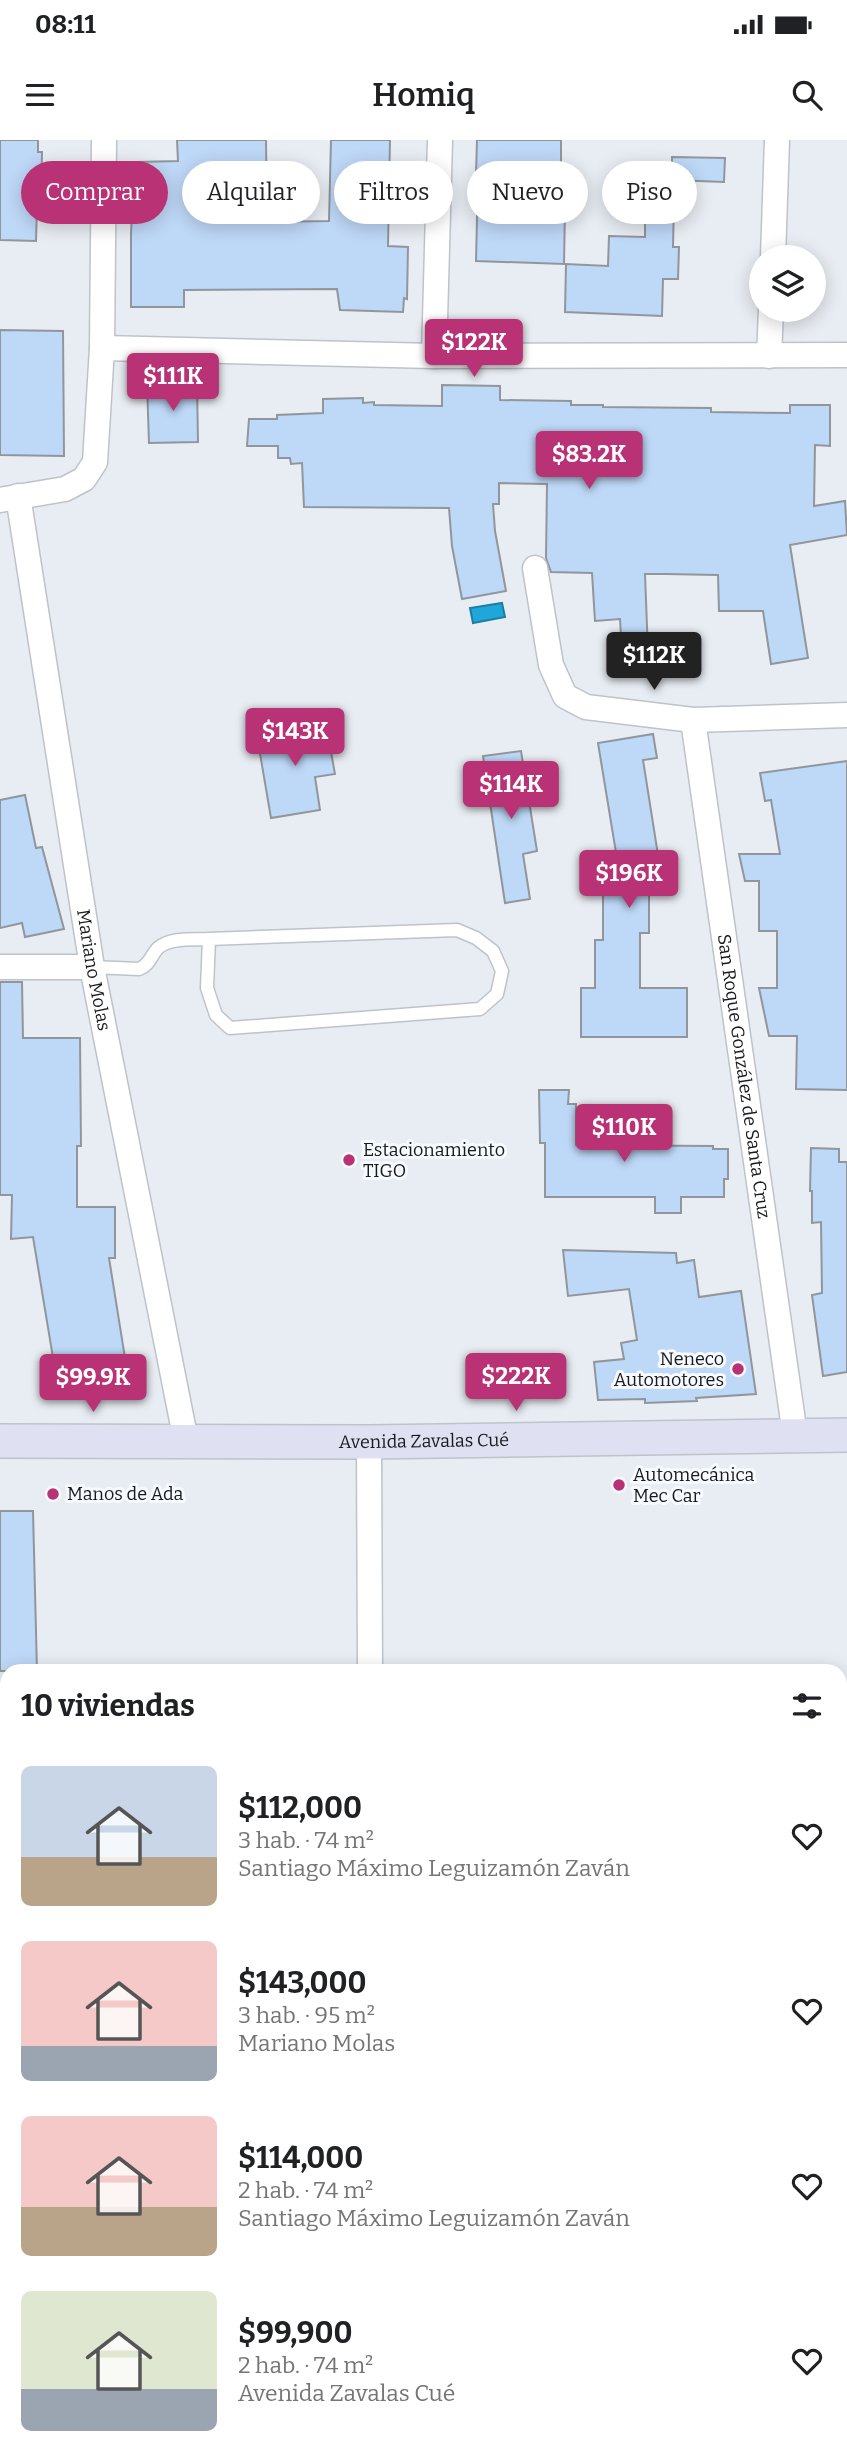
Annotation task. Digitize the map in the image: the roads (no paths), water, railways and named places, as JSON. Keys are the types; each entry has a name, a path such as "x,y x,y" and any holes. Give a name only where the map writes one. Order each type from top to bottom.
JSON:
{"main road":[{"name":"Avenida Zavalas Cué","path":"0,1441 369,1442 847,1435"}],"street":[{"path":"5,497 65,489 84,479 95,462 102,348 104,140"},
{"path":"434,356 440,140"},
{"path":"773,245 777,140"},
{"path":"769,356 770,322"},
{"path":"102,348 434,356 847,355"},
{"name":"Mariano Molas","path":"5,497 92,967 186,1441"},
{"path":"535,568 551,665 565,696 586,707 693,720 847,715"},
{"name":"San Roque González de Santa Cruz","path":"693,720 795,1435"},
{"path":"0,967 92,967"},
{"path":"369,1442 370,1664"}],"lane":[{"path":"92,967 139,969 146,966 158,949 171,941 209,939 457,930 476,938 493,951 502,971 497,994 480,1009 230,1028 216,1015 207,988 209,939"}],"water":[{"path":"502,603 505,617 473,623 470,608"}],"place":[{"name":"Estacionamiento TIGO","path":"349,1160"},
{"name":"Neneco Automotores","path":"738,1369"},
{"name":"Automecánica Mec Car","path":"619,1485"},
{"name":"Manos de Ada","path":"53,1494"}]}
